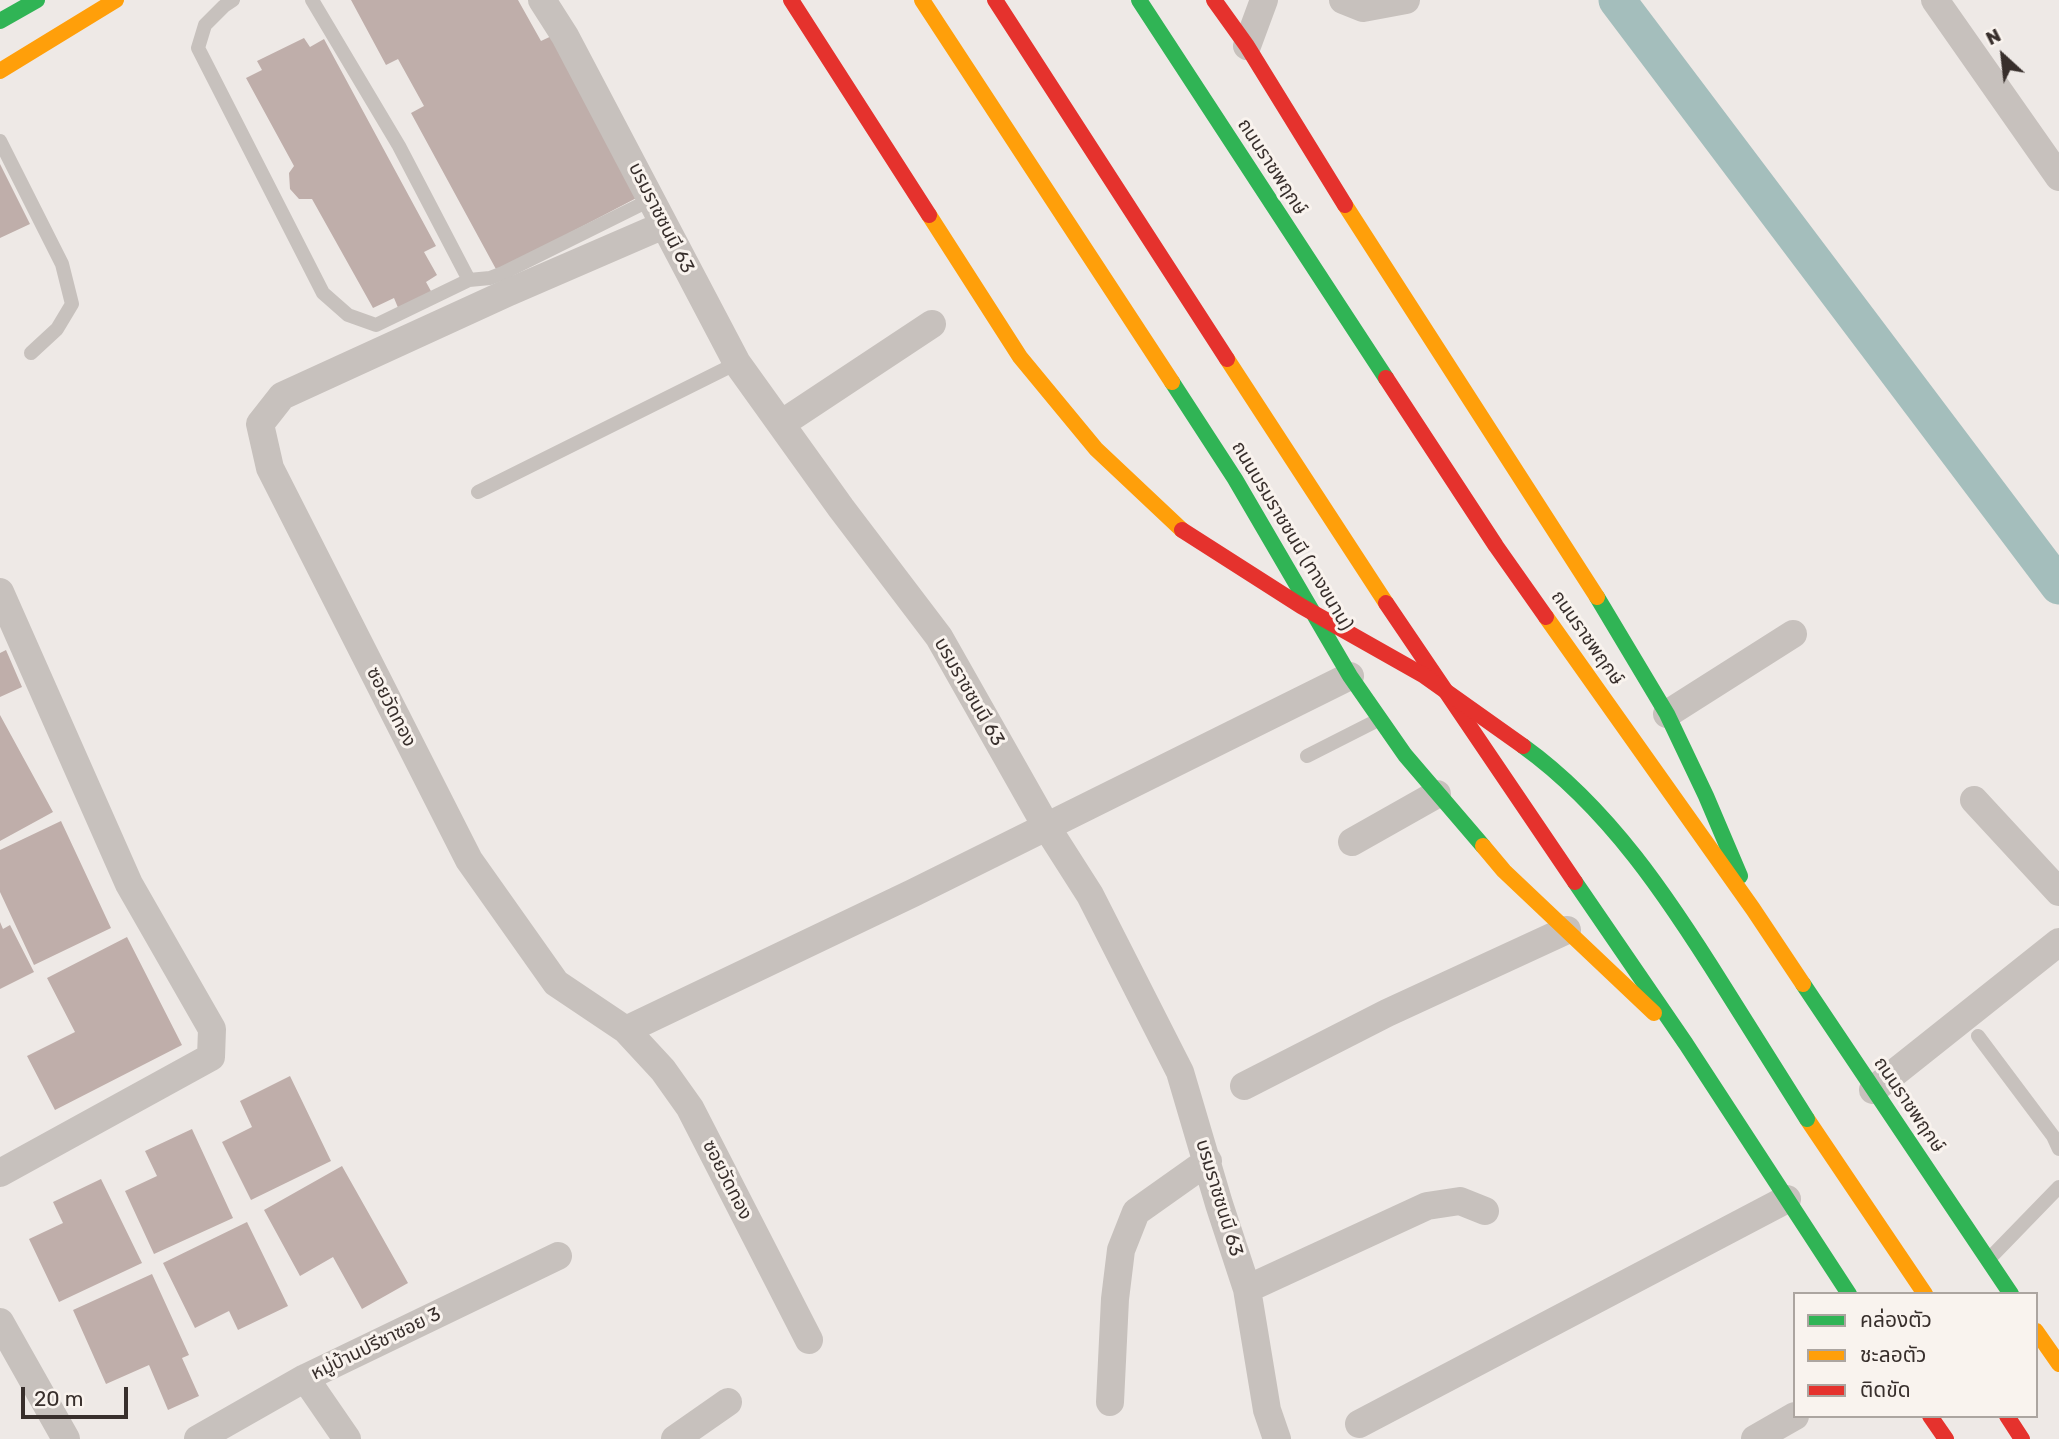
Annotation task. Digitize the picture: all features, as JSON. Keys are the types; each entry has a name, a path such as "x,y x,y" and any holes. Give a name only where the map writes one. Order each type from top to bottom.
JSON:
{"main road":[{"path":"0,21 37,0"},
{"path":"0,71 116,0"},
{"path":"791,0 1020,357 1096,449 1180,528 1301,606 1423,675 1542,760 1616,831 1689,931 1807,1119 1924,1292"},
{"name":"ถนนบรมราชชนนี (ทางขนาน)","path":"922,0 1235,479 1350,676 1405,755 1504,871 1686,1044"},
{"path":"995,0 1406,636 1686,1044 1848,1292"},
{"name":"ถนนราชพฤกษ์","path":"1139,0 1496,546 1753,909 2010,1292"},
{"path":"1214,0 1247,46 1358,227 1613,621 1667,714 1706,796 1753,909"},
{"path":"2038,1334 2059,1364"},
{"path":"1931,1418 1946,1439"},
{"path":"2008,1418 2022,1439"}],"street":[{"name":"บรมราชชนนี 63","path":"542,0 565,36 652,199 724,342 841,508 939,637 1046,825 1090,895 1180,1072 1247,1289 1267,1410 1278,1439"},
{"path":"1247,46 1264,0"},
{"path":"1343,0 1363,8 1406,0"},
{"path":"1935,0 2051,148 2059,177"},
{"name":"ซอยวัดทอง","path":"664,225 282,396 260,424 270,468 469,860 556,983 626,1030 663,1070 690,1108 809,1340"},
{"path":"781,424 932,324"},
{"path":"0,592 129,884 212,1029 211,1057 0,1173"},
{"path":"1667,714 1793,634"},
{"path":"626,1030 1350,676"},
{"path":"1352,842 1437,794"},
{"path":"1975,800 2059,892"},
{"path":"1244,1086 1387,1013 1567,930"},
{"path":"1873,1090 2059,942"},
{"path":"1110,1402 1115,1299 1121,1250 1136,1212 1208,1161"},
{"path":"1359,1424 1787,1199"},
{"path":"1247,1289 1427,1206 1461,1201 1485,1211"},
{"name":"หมู่บ้านปรีชาซอย 3","path":"198,1439 305,1378 558,1256"},
{"path":"0,1322 66,1439"},
{"path":"305,1378 347,1439"},
{"path":"675,1439 729,1402"},
{"path":"1755,1439 1793,1418"}],"lane":[{"path":"233,0 205,25 198,48 323,293 348,315 376,325 469,280 490,278 503,273 652,199"},
{"path":"312,0 399,146 469,280"},
{"path":"0,141 62,264 72,304 57,329 31,353"},
{"path":"478,492 737,363"},
{"path":"1307,756 1379,719"},
{"path":"1978,1036 2053,1136 2059,1149"},
{"path":"1988,1260 2059,1187"}],"building":[{"path":"351,0 518,0 541,41 558,33 646,193 497,271 411,113 424,106 398,59 386,65"},
{"path":"304,38 310,47 324,39 436,246 424,252 437,275 426,282 432,293 399,310 394,298 373,308 312,199 299,199 290,189 289,173 294,166 246,78 262,70 257,61"},
{"path":"0,164 30,224 0,238"},
{"path":"6,650 22,687 0,697 0,653"},
{"path":"0,715 53,812 0,841"},
{"path":"61,821 111,928 34,965 0,892 0,850"},
{"path":"0,922 3,929 10,925 34,972 0,989"},
{"path":"127,937 182,1045 55,1110 27,1056 75,1032 47,978"},
{"path":"290,1076 331,1161 251,1200 222,1142 252,1127 240,1101"},
{"path":"192,1129 233,1218 154,1254 125,1191 157,1176 145,1151"},
{"path":"342,1166 408,1283 362,1309 333,1257 300,1276 264,1210"},
{"path":"101,1179 142,1263 59,1302 29,1239 63,1223 53,1202"},
{"path":"247,1222 288,1306 238,1330 229,1311 195,1328 163,1263"},
{"path":"152,1274 189,1355 182,1358 199,1396 168,1410 149,1365 106,1384 73,1310"}],"waterway":[{"path":"1617,0 2059,586"}],"traffic: fast":[{"path":"0,21 37,0"},
{"path":"1139,0 1386,378"},
{"path":"1172,382 1235,479 1350,676 1405,755 1483,846"},
{"path":"1597,597 1667,714 1740,876"},
{"path":"1523,746 1583,797 1610,826 1659,888 1807,1119"},
{"path":"1575,882 1686,1044 1848,1292"},
{"path":"1803,984 2010,1292"}],"traffic: slow":[{"path":"0,71 116,0"},
{"path":"922,0 1172,382"},
{"path":"1345,205 1597,597"},
{"path":"929,215 1020,357 1096,449 1182,530"},
{"path":"1227,359 1386,603"},
{"path":"1546,617 1803,984"},
{"path":"1483,846 1504,871 1654,1013"},
{"path":"1807,1119 1924,1292"},
{"path":"2038,1334 2059,1364"}],"traffic: jam":[{"path":"791,0 929,215"},
{"path":"995,0 1227,359"},
{"path":"1214,0 1247,46 1345,205"},
{"path":"1386,378 1546,617"},
{"path":"1182,530 1301,606 1423,675 1523,746"},
{"path":"1386,603 1575,882"},
{"path":"1931,1418 1946,1439"},
{"path":"2008,1418 2022,1439"}]}
